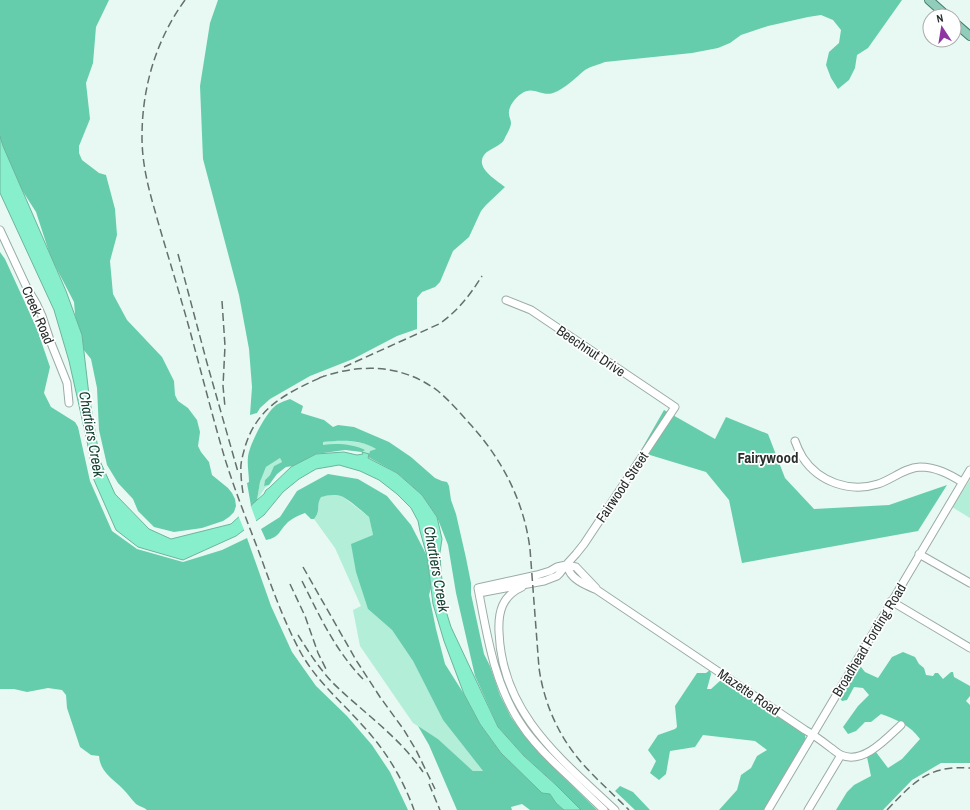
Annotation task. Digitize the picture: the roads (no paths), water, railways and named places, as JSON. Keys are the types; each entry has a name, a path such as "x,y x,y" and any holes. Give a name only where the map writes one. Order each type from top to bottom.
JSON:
{"main road":[{"path":"929,0 938,8"},
{"path":"962,29 970,36"}],"street":[{"name":"Creek Road","path":"0,230 42,316 67,383 69,402"},
{"name":"Beechnut Drive","path":"506,300 531,310 675,407"},
{"name":"Fairwood Street","path":"479,591 544,581 560,574 584,544 675,407"},
{"path":"795,441 803,458 813,469 825,479 838,485 851,487 871,486 883,482 903,471 921,467 945,472 962,482"},
{"name":"Broadhead Fording Road","path":"768,810 970,470"},
{"path":"920,554 970,583"},
{"name":"Fairwood Street","path":"479,591 566,565"},
{"name":"Mazette Road","path":"566,565 576,567 597,590 687,652 813,734 841,755"},
{"path":"529,584 517,589 505,601 499,616 500,648 505,670 514,693 536,732 615,810"},
{"path":"479,591 498,675 516,717 526,732 545,753 604,810"},
{"path":"891,602 970,648"},
{"path":"808,810 841,755 852,757 861,756 872,751 902,725"}],"water":[{"name":"Chartiers Creek","path":"0,136 66,291 82,335 89,395 100,461 115,494 149,529 171,539 231,524 291,467 316,454 344,452 357,455 363,454 362,452 369,454 368,458 397,473 422,495 437,517 442,539 440,552 441,572 446,611 451,627 498,727 524,756 581,810 564,810 556,803 550,794 542,793 501,753 480,724 464,694 444,641 433,604 427,556 418,521 411,508 397,494 379,480 360,471 339,465 316,469 299,479 283,492 264,515 236,536 183,560 138,547 116,530 94,480 69,361 54,310 0,193"}],"railway":[{"path":"185,0 166,31 148,82 143,118 142,147 144,166 150,193 186,316 219,439 233,483 274,592 289,629 301,653 315,674 380,746 405,787 414,810"},
{"path":"178,254 238,472"},
{"path":"344,367 439,324 452,314 463,302 482,276"},
{"path":"222,301 225,346 223,386 225,407"},
{"path":"319,378 334,373 365,368 395,371 410,375 438,391 455,407 482,437 510,482 523,514 530,549 539,668 548,706 559,730 573,752 629,810"},
{"path":"243,493 241,480 242,459 250,433 257,421 276,402 299,388 324,376"},
{"path":"303,567 356,660 416,750 435,789"},
{"path":"302,581 338,647 346,659 366,682"},
{"path":"290,584 305,616 318,653 326,669"},
{"path":"298,635 318,665 332,682 392,736 423,772"},
{"path":"887,810 905,791 923,777 943,769 970,768"},
{"path":"429,784 440,810"}],"district":[{"name":"Fairywood","path":"768,457"}]}
